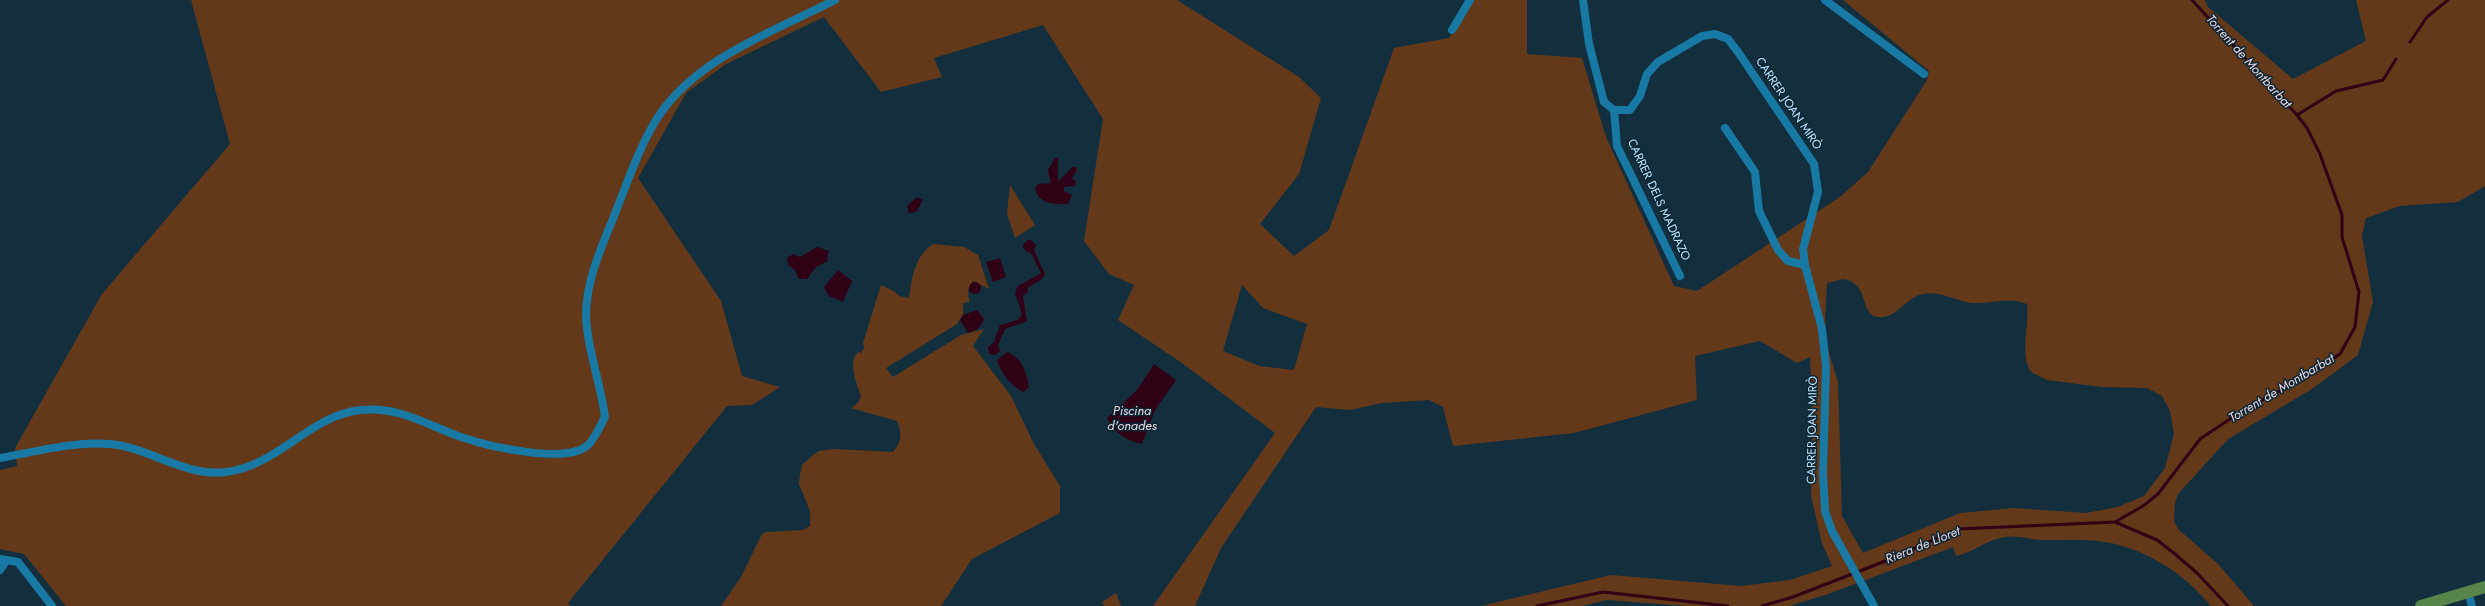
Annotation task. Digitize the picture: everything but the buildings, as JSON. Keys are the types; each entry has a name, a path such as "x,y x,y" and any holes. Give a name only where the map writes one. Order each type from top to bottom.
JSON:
{"main road":[{"path":"2422,606 2485,587"}],"street":[{"path":"0,458 87,444 111,444 134,449 180,467 205,473 227,472 252,466 330,417 361,410 392,411 415,416 460,436 508,449 572,453 587,445 605,417 586,313 590,285 597,261 630,174 656,120 672,98 714,62 835,0"},
{"path":"1452,30 1470,0"},
{"path":"1583,0 1589,44 1604,102 1614,110"},
{"path":"1825,0 1924,74"},
{"name":"CARRER JOAN MIRÒ","path":"1614,110 1630,110 1640,96 1647,74 1658,62 1702,36 1715,34 1728,39 1814,164 1818,192 1803,249 1804,265 1822,329 1826,367 1823,473 1825,511 1832,531 1874,606"},
{"name":"CARRER DELS MADRAZO","path":"1614,110 1617,146 1680,276"},
{"path":"1725,128 1755,172 1759,211 1778,250 1788,261 1804,265"},
{"path":"0,570 3,560 18,562 52,606"},
{"path":"2468,592 2472,606"}],"shaded area":[{"path":"191,0 1177,0 1299,77 1321,98 1299,174 1260,224 1294,256 1329,230 1394,48 1449,38 1474,0 1527,0 1527,54 1582,58 1606,137 1674,286 1697,291 1840,197 1868,172 1927,80 1929,71 1843,0 2205,0 2208,7 2293,79 2366,41 2356,0 2485,0 2485,186 2458,202 2400,206 2366,218 2362,236 2373,302 2358,355 2312,389 2228,439 2178,494 2175,503 2174,521 2178,529 2218,564 2254,606 2211,606 2188,582 2175,572 2146,555 2130,548 2091,540 2038,540 2011,537 1993,540 1969,552 1956,556 1953,547 1828,594 1789,606 1686,606 1606,600 1582,606 1481,606 1611,575 1741,586 1790,580 1832,566 1822,543 1811,496 1812,396 1810,357 1797,363 1760,341 1695,356 1697,400 1574,433 1453,446 1443,407 1429,400 1382,403 1350,410 1316,407 1221,548 1195,606 1153,606 1275,433 1182,363 1118,320 1134,285 1109,274 1084,241 1103,119 1043,25 934,58 942,77 881,92 824,17 726,64 686,93 638,178 721,301 742,376 780,387 752,405 727,406 568,603 570,606 66,606 24,554 0,549 0,470 17,466 15,448 102,294 230,144","holes":["1843,279 1857,286 1868,310 1871,314 1877,317 1889,315 1916,296 1929,293 1935,293 1973,303 2007,300 2027,304 2028,312 2025,348 2028,365 2031,372 2047,380 2102,387 2147,388 2162,396 2170,411 2174,434 2165,468 2144,496 2118,507 2086,513 2014,508 1960,513 1863,553 1842,516 1838,382 1827,346 1825,319 1827,283","1242,285 1263,308 1307,324 1294,370 1259,366 1223,351"]},
{"path":"1010,185 1035,225 1015,238 1007,214"},
{"path":"933,244 964,247 978,255 989,289 973,281 968,290 969,302 963,303 963,314 957,324 886,368 893,377 961,335 984,329 973,346 1011,396 1034,444 1060,486 1060,513 972,559 941,606 721,606 741,577 762,534 766,532 803,530 810,526 810,511 799,484 802,465 819,451 833,449 893,452 896,448 900,441 900,429 897,421 851,408 858,403 861,396 855,379 853,362 858,352 861,353 864,348 863,343 881,285 895,292 899,296 909,298 911,282 918,261"},
{"path":"1116,593 1121,606 1104,606 1102,602"}],"water":[{"path":"1055,158 1058,158 1059,181 1072,167 1076,167 1077,170 1072,178 1076,182 1075,186 1064,187 1064,191 1072,195 1068,204 1053,204 1043,200 1035,188 1038,184 1051,183 1048,170"},
{"path":"917,197 923,200 916,212 909,213 907,206"},
{"path":"1027,240 1031,240 1036,245 1034,250 1045,274 1041,280 1027,288 1028,292 1023,296 1027,321 1005,329 998,345 1000,351 996,355 989,354 988,347 994,342 1000,325 1018,320 1022,314 1015,293 1018,286 1041,273 1031,253 1027,252 1023,248 1023,245"},
{"path":"817,247 829,251 827,257 828,261 816,267 807,279 798,279 796,271 788,265 787,258 793,254 800,257"},
{"path":"1000,258 1006,277 993,282 986,262"},
{"path":"838,270 852,281 843,302 829,296 824,287"},
{"path":"975,282 979,284 981,288 979,292 975,294 971,292 969,288 971,284"},
{"path":"977,310 984,319 978,329 968,333 960,320 963,315"},
{"path":"1007,352 1017,358 1023,366 1029,387 1024,392 1011,383 1004,374 997,360"},
{"name":"Piscina d'onades","path":"1154,364 1176,380 1155,410 1142,444 1131,441 1122,436 1113,428 1107,418 1137,390"}],"waterway":[{"name":"Torrent de Montbarbat","path":"2115,522 2143,506 2158,494 2200,439 2242,411 2307,376 2340,354 2355,327 2359,292 2342,237 2342,215 2320,154 2307,128 2297,115 2192,0"},
{"path":"2410,42 2427,17 2448,0"},
{"path":"2297,115 2336,91 2383,80 2396,59"},
{"name":"Riera de Lloret","path":"1762,606 1793,597 1888,560 1958,529 2115,522 2157,540 2197,573 2228,606"},
{"name":"Riera de Lloret","path":"1537,606 1603,592 1728,606"}]}
